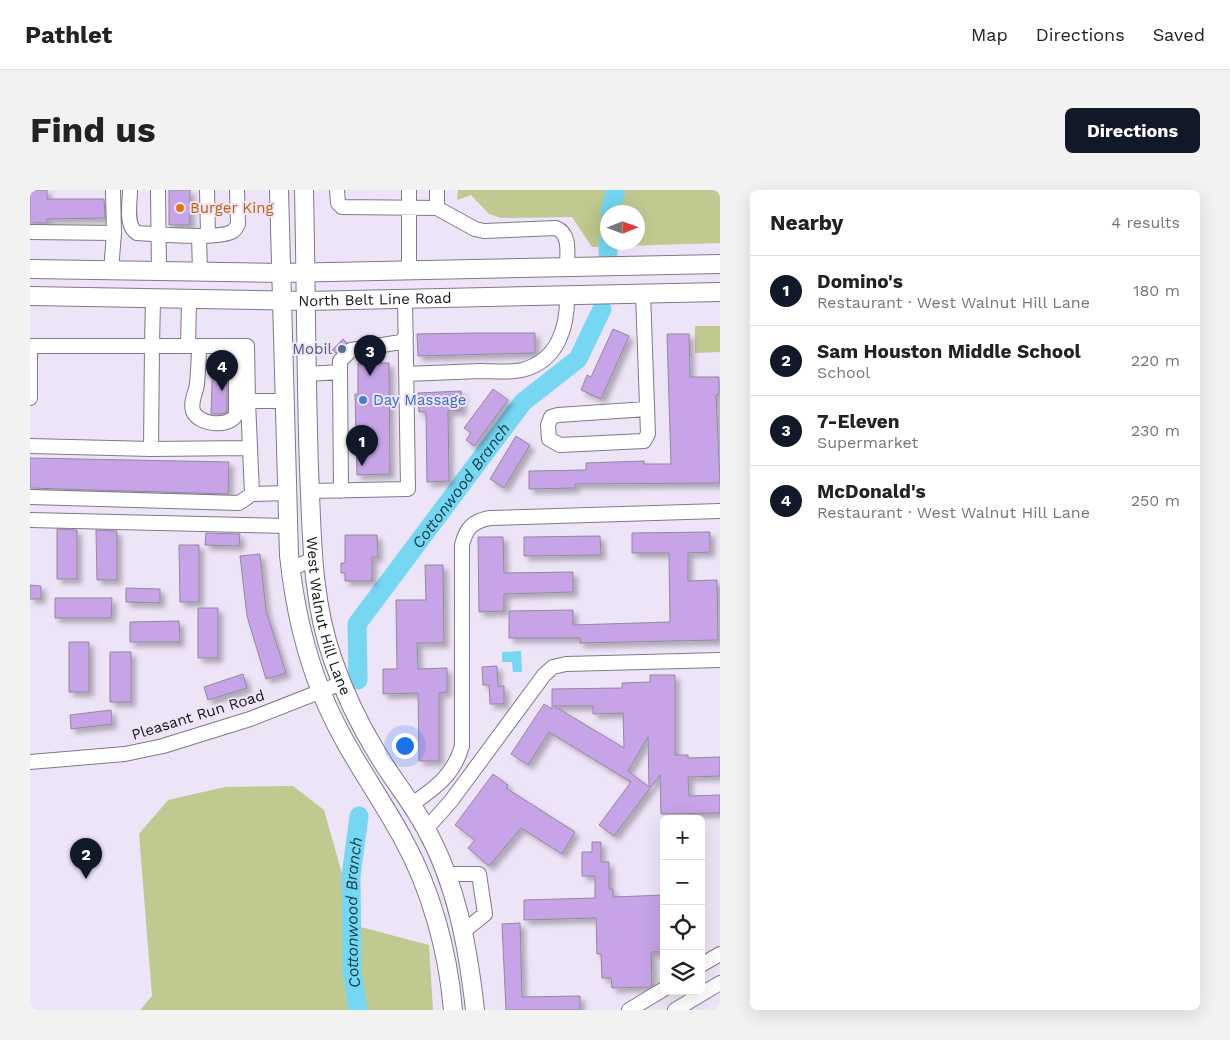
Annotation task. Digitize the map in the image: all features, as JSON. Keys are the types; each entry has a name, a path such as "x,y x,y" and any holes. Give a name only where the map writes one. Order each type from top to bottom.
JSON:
{"main road":[{"name":"West Walnut Hill Lane","path":"279,190 288,526 291,569 301,633 321,692 347,748 403,838 423,880 445,953 453,1010"},
{"name":"West Walnut Hill Lane","path":"304,190 310,492 313,559 322,625 342,683 377,753 426,828 446,874 464,931 475,1010"},
{"name":"North Belt Line Road","path":"30,268 306,273 720,264"},
{"path":"567,268 567,294"},
{"name":"North Belt Line Road","path":"30,296 306,301 720,292"},
{"path":"287,493 310,492"},
{"path":"390,816 411,805"},
{"path":"403,838 426,828"}],"street":[{"path":"111,270 114,233 113,190"},
{"path":"130,190 130,223 132,230 137,233 203,235 230,232 236,228 238,224 236,190"},
{"path":"158,190 159,271"},
{"path":"200,272 207,190"},
{"path":"337,190 338,204 342,207 437,208 475,229 484,231 547,227 560,230 566,239 567,268"},
{"path":"409,190 410,270"},
{"path":"437,190 437,208"},
{"path":"30,232 114,233"},
{"path":"643,293 648,434 644,441 560,445 549,439 548,425 551,418 558,414 647,409"},
{"path":"406,374 521,370 540,363 557,344 564,331 568,316 567,294"},
{"path":"310,492 408,490 405,298"},
{"path":"151,449 153,299"},
{"path":"190,300 197,346 202,414 206,420 225,423 234,419 236,415 236,346"},
{"path":"341,491 340,361 351,350 401,342 406,335"},
{"path":"30,398 30,346 247,346 248,448 252,494"},
{"path":"307,374 340,372"},
{"path":"248,401 284,401"},
{"path":"30,446 151,449 248,448"},
{"path":"30,498 239,503 252,494 287,493"},
{"path":"411,805 448,776 458,763 462,746 462,544 465,533 471,525 490,518 720,511"},
{"path":"30,520 288,526"},
{"path":"291,569 313,559"},
{"path":"426,828 451,801 544,674 553,667 566,664 720,660"},
{"name":"Pleasant Run Road","path":"30,762 125,754 163,746 250,719 342,683"},
{"path":"446,874 479,874 485,914 464,931"},
{"path":"705,963 720,954"},
{"path":"674,1010 720,983"},
{"path":"629,1010 660,991"}],"green space":[{"path":"458,190 720,190 720,243 645,245 645,205 600,205 600,247 592,247 572,217 501,218 489,214 471,195 457,200"},
{"path":"695,326 720,326 720,352 695,353"},
{"path":"293,786 324,810 343,877 353,925 429,945 433,1010 140,1010 152,996 139,834 168,800 225,787"}],"water":[{"path":"521,651 522,672 513,672 512,662 502,662 502,652"}],"building":[{"path":"30,190 47,190 47,199 104,199 105,218 47,219 47,223 30,223"},
{"name":"Burger King","path":"169,190 190,190 190,225 169,225"},
{"path":"613,329 629,336 601,399 581,390 587,375 591,377"},
{"path":"535,333 535,353 418,356 417,334"},
{"path":"667,334 689,334 690,377 719,377 719,394 716,395 720,483 575,484 575,488 529,489 529,471 586,470 586,463 644,461 644,464 671,464"},
{"path":"343,339 347,343 336,353 332,350"},
{"path":"213,355 227,355 227,412 220,414 211,414"},
{"path":"358,363 389,363 390,474 357,475 355,394 358,394"},
{"path":"493,389 508,400 474,446 466,440 471,433 464,428"},
{"path":"461,391 462,410 448,411 449,481 427,482 426,412 419,412 418,393"},
{"path":"516,436 530,445 504,488 490,479"},
{"path":"30,458 229,462 228,494 30,488"},
{"path":"57,529 77,530 77,579 57,579"},
{"path":"96,530 117,531 117,580 97,580"},
{"path":"710,532 710,552 688,553 688,581 717,580 718,640 580,643 580,638 509,638 509,611 573,610 573,625 670,622 669,553 632,553 632,533"},
{"path":"206,533 240,534 239,546 205,545"},
{"path":"345,535 377,535 378,557 372,557 372,581 345,581 345,573 341,573 341,563 345,563"},
{"path":"600,536 601,555 524,556 524,537"},
{"path":"478,537 503,537 504,573 573,572 573,592 504,594 504,611 479,612"},
{"path":"179,545 199,545 199,602 180,602"},
{"path":"260,554 266,611 286,673 266,679 247,616 240,556"},
{"path":"425,565 443,565 444,643 417,643 418,669 447,668 447,692 439,693 439,761 419,761 418,693 383,694 383,669 397,669 396,600 426,600"},
{"path":"30,585 41,586 41,599 30,599"},
{"path":"126,588 160,589 160,603 126,602"},
{"path":"55,598 112,598 111,618 55,618"},
{"path":"198,608 218,608 218,658 198,658"},
{"path":"179,621 180,642 130,642 130,622"},
{"path":"69,642 89,642 89,692 69,692"},
{"path":"110,652 131,652 131,702 110,702"},
{"path":"497,666 498,686 504,686 504,704 490,704 489,685 483,685 482,667"},
{"path":"243,674 247,688 208,700 204,687"},
{"path":"650,675 675,675 675,755 688,755 688,758 720,757 720,776 688,777 689,796 720,795 720,813 661,814 660,775 614,836 599,825 631,782 549,732 528,765 511,754 544,704 552,709 552,689 622,688 622,683 650,682","holes":["554,706 593,706 593,714 623,713 624,748","648,737 649,787 628,771"]},
{"path":"111,710 112,724 71,729 70,715"},
{"path":"493,774 508,785 506,788 575,832 562,854 521,828 489,866 468,848 475,840 455,825"},
{"path":"592,842 601,842 601,862 609,862 609,889 613,889 613,897 660,895 660,952 651,952 652,986 650,987 612,988 611,978 602,978 601,954 597,954 596,918 524,920 524,900 595,898 595,876 582,876 582,852 592,852"},
{"path":"520,923 522,997 580,996 580,1010 506,1010 502,924"}],"waterway":[{"name":"Cottonwood Branch","path":"612,205 616,190"},
{"name":"Cottonwood Branch","path":"358,680 357,624 523,402 578,359 602,309"},
{"name":"Cottonwood Branch","path":"358,1010 352,970 351,876 359,816"}],"place":[{"name":"Burger King","path":"180,208"},
{"name":"Mobil","path":"342,349"},
{"name":"7-Eleven","path":"370,376"},
{"name":"McDonald's","path":"222,391"},
{"name":"Day Massage","path":"363,400"},
{"name":"Domino's","path":"362,466"},
{"name":"Sam Houston Middle School","path":"86,879"}]}
